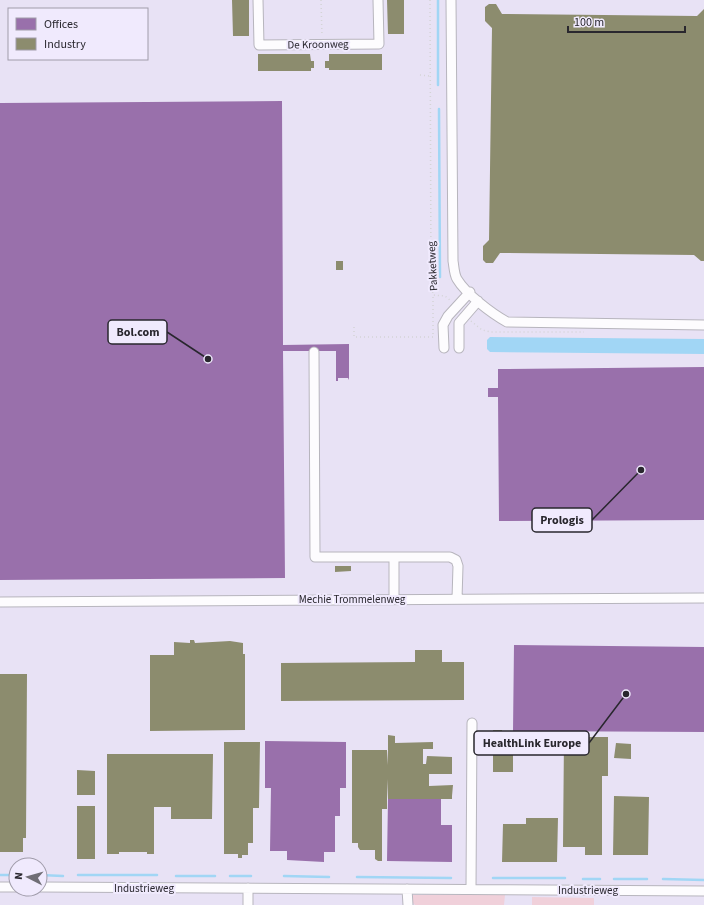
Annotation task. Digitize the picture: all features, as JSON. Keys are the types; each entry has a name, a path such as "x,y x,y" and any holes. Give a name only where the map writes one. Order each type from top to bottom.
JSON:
{"street":[{"name":"De Kroonweg","path":"258,0 259,45 379,44 378,0"},
{"name":"Pakketweg","path":"451,0 453,261 456,278 493,315 507,322 703,324"},
{"path":"443,348 448,316 470,292"},
{"path":"461,348 464,316 478,301"},
{"path":"314,352 315,557 454,558 458,566 457,599"},
{"path":"394,557 394,599"},
{"name":"Mechie Trommelenweg","path":"0,602 704,598"},
{"path":"471,890 472,723"},
{"name":"Industrieweg","path":"48,887 704,892"},
{"path":"248,888 248,905"},
{"path":"407,889 408,905"}],"path":[{"path":"321,0 322,44"},
{"name":"Pakketweg","path":"430,0 431,280 433,296 445,296 457,306"},
{"path":"420,75 430,76"},
{"path":"354,327 354,337 433,337 433,296"},
{"path":"464,316 482,330 586,332"}],"shaded area":[{"path":"0,0 704,0 704,905 0,905"},
{"path":"413,895 505,895 504,905 415,905 413,903"},
{"path":"532,897 594,898 594,905 532,905"}],"water":[{"path":"490,337 704,339 704,354 490,352 487,349 487,340"}],"building: Offices":[{"path":"282,101 283,345 349,344 349,380 348,378 338,378 338,381 336,381 336,351 283,351 285,578 0,580 0,103"},
{"path":"704,367 704,520 499,521 498,397 488,397 488,388 498,388 498,369"},
{"path":"514,645 704,647 704,732 513,731"},
{"path":"265,741 346,742 346,788 340,788 340,816 335,816 335,852 324,852 324,862 287,860 287,851 270,851 271,788 265,788"},
{"path":"388,799 441,799 441,825 452,825 452,862 387,861"}],"building: Industry":[{"path":"232,0 249,0 249,36 233,36"},
{"path":"387,0 404,0 404,34 388,34"},
{"path":"489,4 496,4 502,14 697,16 704,9 704,261 701,261 694,255 500,253 493,263 486,263 483,260 483,246 489,240 492,28 485,21 485,7"},
{"path":"258,54 310,54 311,61 314,61 314,68 311,68 311,71 258,71"},
{"path":"329,54 382,54 382,70 329,70 329,68 325,68 325,61 329,61"},
{"path":"336,261 343,261 343,270 336,270"},
{"path":"335,566 351,566 351,571 335,572"},
{"path":"190,640 194,640 195,643 230,641 243,643 243,654 245,654 245,730 150,731 150,655 174,655 174,642 190,643"},
{"path":"415,650 442,650 442,662 464,662 464,700 281,701 281,663 415,662"},
{"path":"0,674 27,674 26,838 23,838 23,852 0,852"},
{"path":"493,730 502,730 502,737 494,737"},
{"path":"388,735 395,736 395,743 433,742 433,749 423,749 423,764 426,764 427,756 452,757 452,774 429,774 429,786 453,785 452,799 388,799 387,779 387,809 382,809 382,861 378,861 375,859 375,850 360,850 358,843 352,843 352,750 387,750 388,765"},
{"path":"564,737 608,737 608,776 602,776 602,855 585,855 585,847 563,847"},
{"path":"224,742 260,742 259,808 253,808 253,843 248,843 248,855 242,855 242,858 238,858 238,854 224,854"},
{"path":"493,743 510,743 510,748 513,748 513,772 493,772"},
{"path":"616,743 631,744 631,759 614,758"},
{"path":"107,754 213,754 212,819 171,819 171,807 154,807 154,854 147,854 147,852 119,852 119,854 107,854"},
{"path":"77,770 95,771 95,795 77,795"},
{"path":"614,796 649,797 648,855 613,855"},
{"path":"77,806 95,806 95,859 77,859"},
{"path":"526,818 558,818 557,862 502,862 503,824 526,824"}],"waterway":[{"path":"438,0 438,85"},
{"path":"439,109 440,277"},
{"path":"0,875 8,875"},
{"path":"48,875 63,876"},
{"path":"78,875 157,875"},
{"path":"176,876 215,876"},
{"path":"230,876 251,876"},
{"path":"284,876 329,877"},
{"path":"357,877 451,878"},
{"path":"493,878 565,878"},
{"path":"583,879 600,879"},
{"path":"614,879 647,879"},
{"path":"663,879 704,880"}],"place":[{"name":"Bol.com","path":"208,359"},
{"name":"Prologis","path":"641,470"},
{"name":"HealthLink Europe","path":"626,694"}]}
